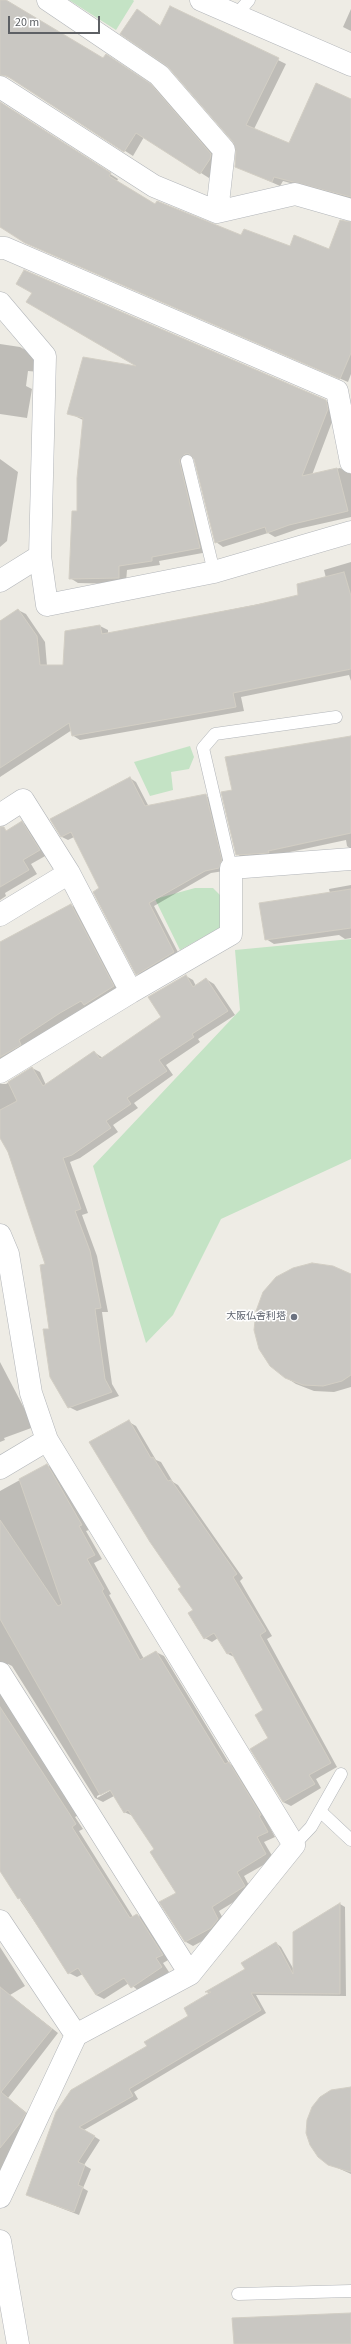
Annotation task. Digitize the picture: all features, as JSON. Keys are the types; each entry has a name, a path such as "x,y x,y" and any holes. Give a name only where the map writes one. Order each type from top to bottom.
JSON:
{"street":[{"path":"48,0 160,75 224,150 217,212"},
{"path":"201,0 243,8 351,65"},
{"path":"0,87 154,186 217,212 295,194 351,210"},
{"path":"0,248 5,248 337,391 351,462"},
{"path":"0,303 45,356 40,556 47,605 214,572 351,532"},
{"path":"0,581 40,556"},
{"path":"0,815 23,800 69,873 131,992"},
{"path":"0,1072 131,992 231,934 231,868 351,859"},
{"path":"0,915 69,873"},
{"path":"0,1235 8,1254 31,1393 47,1440 294,1845 190,1974 76,2035 0,2197"},
{"path":"0,1468 47,1440"},
{"path":"0,1673 190,1974"},
{"path":"0,1921 76,2035"},
{"path":"0,2241 18,2344"}],"lane":[{"path":"187,461 214,572"},
{"path":"231,868 203,748 215,734 336,717"},
{"path":"294,1845 311,1827 341,1774"},
{"path":"320,1811 351,1840"},
{"path":"238,2294 351,2291"}],"green space":[{"path":"69,0 133,0 134,1 116,30"},
{"path":"190,746 194,757 189,769 171,772 173,790 150,796 134,762"},
{"path":"195,888 213,888 225,900 221,927 180,950 155,899"},
{"path":"351,939 351,1159 221,1219 173,1315 146,1343 93,1166 240,1010 235,950"}],"building":[{"path":"0,0 6,0 103,58 106,54 151,84 211,154 210,159 200,174 136,133 124,152 7,76 0,75"},
{"path":"170,6 279,58 246,125 289,143 316,83 351,99 351,197 274,177 272,182 235,167 236,151 233,142 168,67 120,34 137,9 160,26"},
{"path":"0,102 111,173 109,176 155,204 157,201 241,235 244,229 290,246 294,235 329,249 340,220 351,222 351,353 340,379 25,243 0,227"},
{"path":"24,270 326,400 328,409 302,476 337,468 348,511 289,525 267,533 265,527 215,543 194,459 189,454 185,454 180,459 180,463 200,548 152,557 152,561 119,566 119,578 69,579 72,511 77,511 77,478 83,418 67,414 83,357 136,366 26,302 32,293 16,284"},
{"path":"344,572 351,596 351,669 233,693 236,707 72,736 69,723 0,768 0,621 18,609 37,636 40,665 63,665 65,631 100,625 102,634 256,605 298,595 297,584"},
{"path":"351,736 351,833 268,851 269,853 236,855 221,792 232,790 225,757"},
{"path":"130,777 145,806 206,794 222,860 219,868 205,871 149,903 174,952 136,975 93,892 99,888 71,832 61,837 50,819"},
{"path":"22,821 40,850 23,860 29,870 0,887 0,827 4,827 6,831"},
{"path":"351,889 351,928 265,940 259,903"},
{"path":"71,904 114,986 84,1005 81,1001 60,1013 19,1040 21,1045 0,1057 0,942"},
{"path":"186,975 193,987 206,978 228,1011 192,1034 194,1037 159,1060 167,1071 127,1098 131,1104 106,1121 111,1128 72,1155 63,1158 81,1209 75,1211 90,1251 101,1308 95,1309 105,1379 112,1392 68,1408 50,1377 43,1329 49,1329 40,1265 45,1264 8,1152 0,1138 0,1110 17,1101 8,1082 32,1067 43,1086 94,1051 100,1059 161,1017 148,997"},
{"path":"312,1263 333,1266 351,1274 351,1375 342,1381 323,1386 303,1385 285,1378 270,1366 259,1349 254,1330 256,1311 263,1292 276,1277 293,1268"},
{"path":"129,1420 151,1458 153,1457 168,1481 171,1480 237,1574 233,1577 266,1631 260,1635 331,1763 309,1775 315,1784 283,1802 250,1749 268,1738 255,1715 263,1710 231,1652 227,1654 214,1633 204,1639 188,1613 193,1610 178,1589 181,1587 150,1542 89,1442"},
{"path":"47,1464 82,1525 79,1526 95,1555 87,1559 104,1589 102,1591 140,1660 156,1651 225,1764 229,1762 261,1815 259,1816 268,1832 257,1837 266,1854 237,1872 245,1886 212,1907 218,1919 211,1928 185,1942 159,1902 176,1893 150,1852 154,1849 128,1810 124,1813 110,1790 100,1795 0,1619 0,1520 58,1606 62,1604 19,1479"},
{"path":"0,1707 76,1824 72,1827 130,1918 137,1914 163,1955 156,1958 162,1967 131,1988 124,1978 96,1995 78,1968 68,1974 20,1898 18,1899 0,1871"},
{"path":"340,1903 340,1994 251,1993 261,2010 129,2089 133,2096 79,2127 95,2136 78,2162 85,2165 78,2185 83,2187 74,2212 26,2195 56,2112 71,2090 147,2046 144,2042 188,2016 184,2008 211,1992 205,1992 245,1969 241,1963 276,1942 293,1974 293,1932"},
{"path":"0,1987 52,2029 1,2092 26,2113 21,2122 0,2148"},
{"path":"351,2087 351,2172 328,2165 318,2157 310,2145 306,2133 307,2120 312,2107 320,2097 331,2090"},
{"path":"351,2313 351,2344 234,2344 232,2318"}],"place":[{"name":"大阪仏舎利塔","path":"294,1317"}]}
